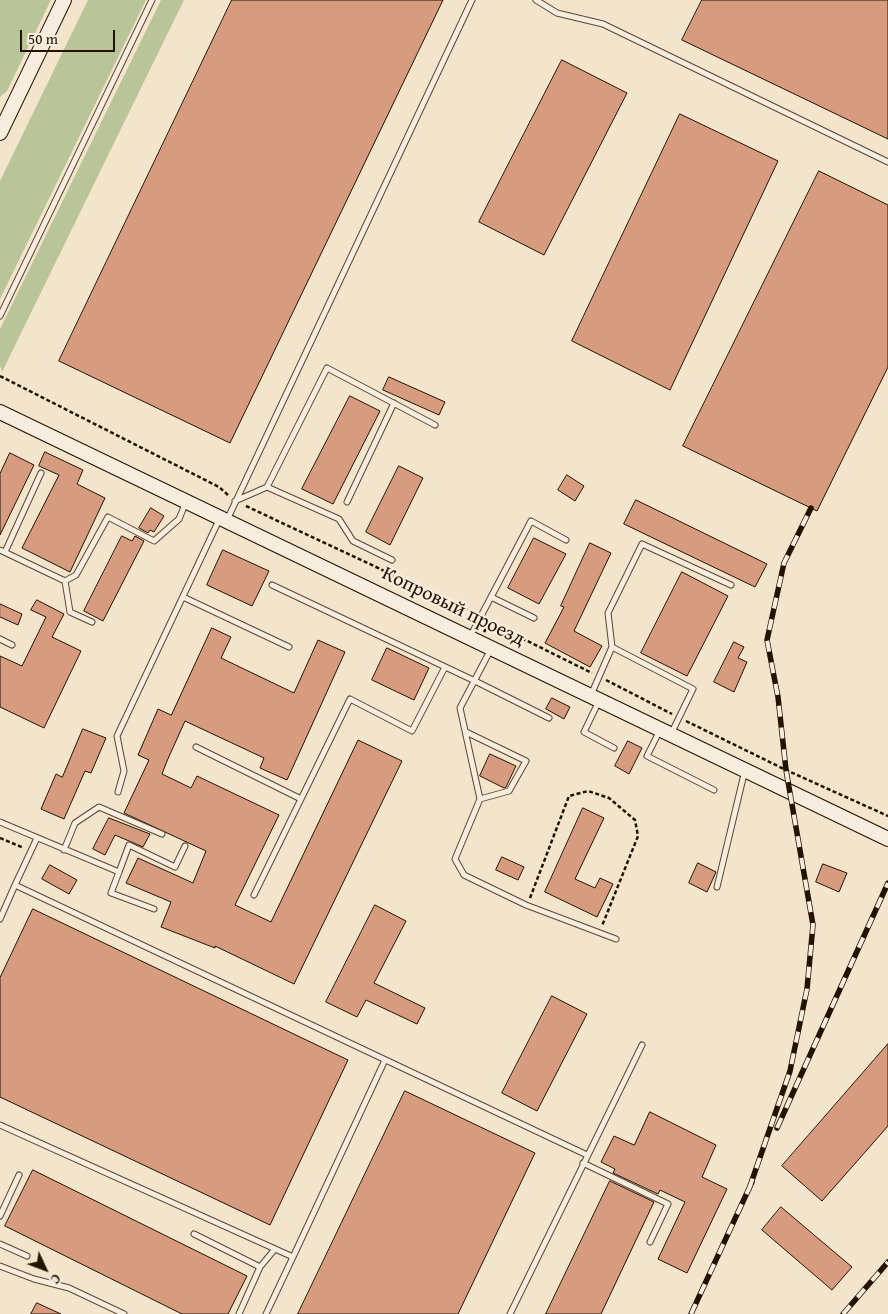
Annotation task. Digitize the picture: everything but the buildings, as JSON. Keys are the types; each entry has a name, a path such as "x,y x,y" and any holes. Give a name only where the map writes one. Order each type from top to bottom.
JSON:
{"main road":[{"path":"2,124 64,0"},
{"name":"Копровый проезд","path":"0,412 888,839"}],"lane":[{"path":"0,316 152,0"},
{"path":"118,792 124,771 117,736 183,597 223,519 235,501 472,0"},
{"path":"536,0 557,13 603,24 888,162"},
{"path":"235,501 267,486 327,368 435,425"},
{"path":"347,502 394,403"},
{"path":"41,473 2,551 65,581"},
{"path":"267,486 339,519 353,541 392,560"},
{"path":"65,581 76,575 108,517 154,540 179,519 186,502"},
{"path":"470,638 531,521 566,540"},
{"path":"614,748 584,732 595,698 599,677 612,647 608,613 642,544 731,585"},
{"path":"65,581 70,612 92,622"},
{"path":"272,585 549,718"},
{"path":"183,597 288,647"},
{"path":"491,597 534,618"},
{"path":"0,639 12,644"},
{"path":"612,647 694,689 679,717 647,756 714,790"},
{"path":"492,648 460,708 480,799 455,858 464,875 526,906 616,939"},
{"path":"254,895 350,699 412,731 445,667"},
{"path":"466,732 526,761 509,791 480,799"},
{"path":"196,746 301,799"},
{"path":"717,887 745,770"},
{"path":"64,850 75,823 99,807 162,834"},
{"path":"0,822 118,872"},
{"path":"0,919 37,838"},
{"path":"154,909 111,893 128,845 175,867 185,846"},
{"path":"15,886 587,1155"},
{"path":"510,1314 642,1045"},
{"path":"266,1314 385,1060"},
{"path":"0,1126 293,1257"},
{"path":"583,1164 668,1204 650,1242"},
{"path":"0,1216 19,1174"},
{"path":"194,1234 260,1267"},
{"path":"0,1244 26,1256"},
{"path":"238,1314 260,1267 275,1249"},
{"path":"0,1266 34,1279 70,1288 124,1314"}],"path":[{"path":"0,376 219,487 235,501 481,617 786,770 888,816"},
{"path":"526,906 569,796 588,791 609,798 635,820 638,836 599,932"},
{"path":"0,838 31,851"}],"green space":[{"path":"0,0 51,0 7,91 0,97"},
{"path":"88,0 146,0 0,299 0,181"},
{"path":"161,0 184,0 2,372 0,365 0,329"}],"railway":[{"path":"749,1189 790,1071 807,989 813,925 786,770 778,697 767,640 784,563 811,508"},
{"path":"777,1128 888,883"},
{"path":"691,1314 752,1182"},
{"path":"843,1314 888,1262"}]}
